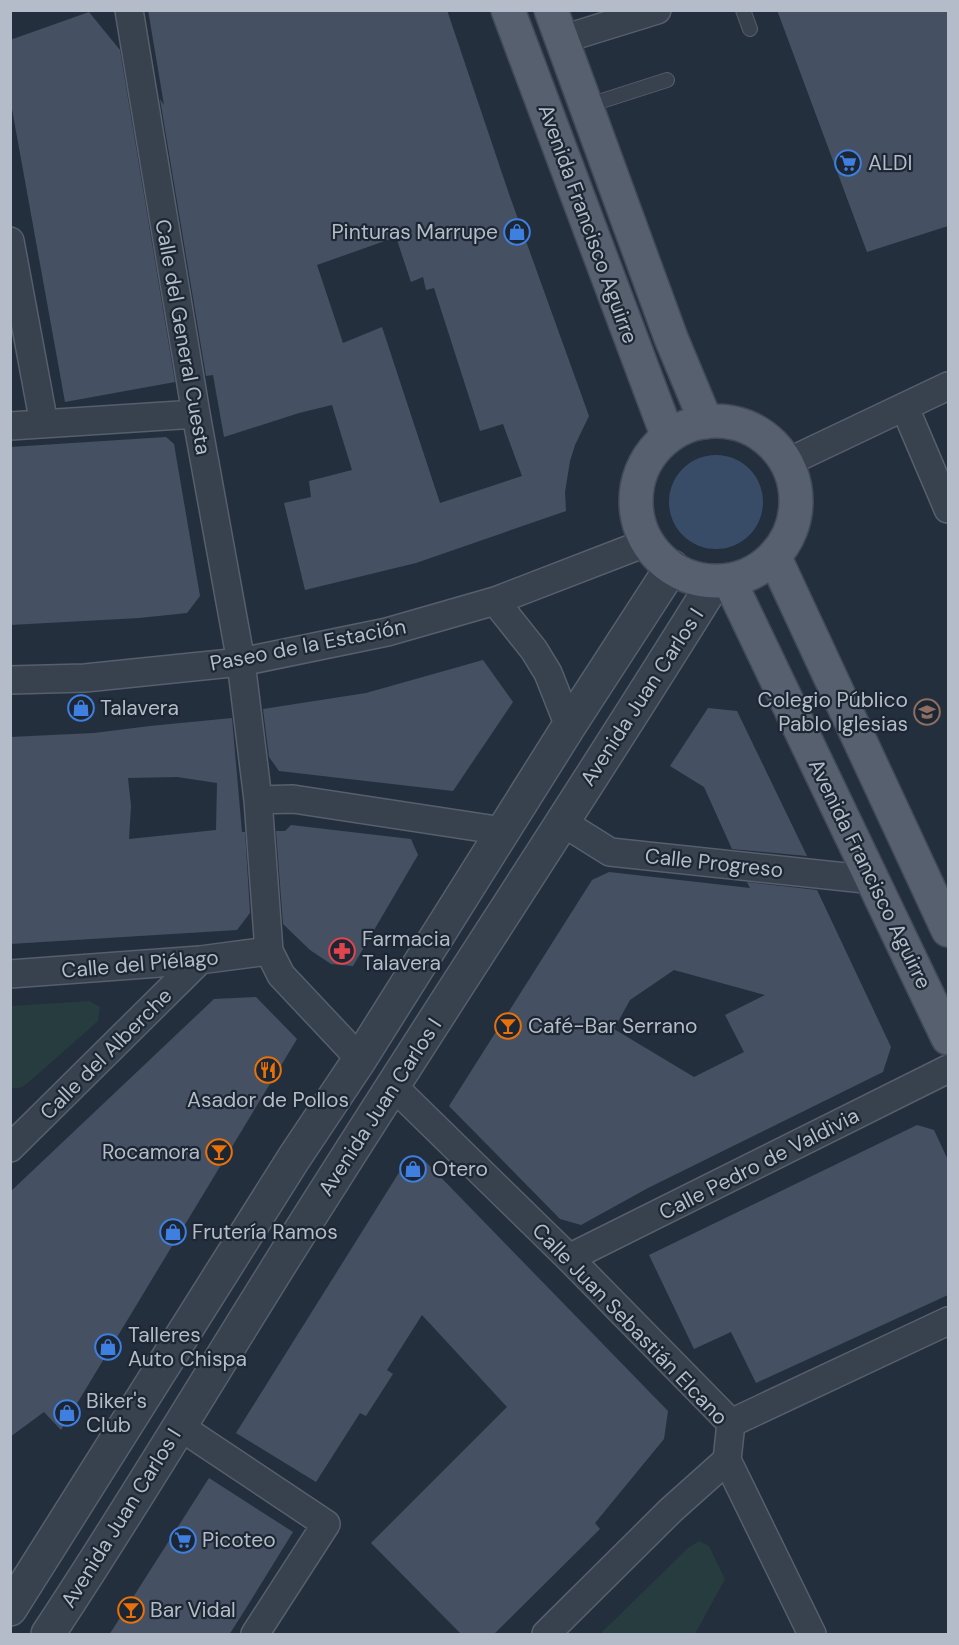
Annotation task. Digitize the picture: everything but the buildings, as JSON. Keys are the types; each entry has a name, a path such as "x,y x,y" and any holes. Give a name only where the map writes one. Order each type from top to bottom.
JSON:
{"main road":[{"name":"Avenida Francisco Aguirre","path":"508,10 635,353 669,437"},
{"name":"Avenida Francisco Aguirre","path":"556,25 671,338 706,422"},
{"path":"706,422 733,423 752,430 774,446 786,463 794,487 795,512 788,535 774,556 756,570 722,581 692,577 662,561 648,543 637,512 641,473 650,456 669,437 689,426 706,422"},
{"path":"774,556 948,930"},
{"name":"Avenida Francisco Aguirre","path":"722,581 874,880 948,1038"}],"street":[{"name":"Calle del General Cuesta","path":"129,10 196,414 241,663 258,800 269,951"},
{"path":"556,25 657,10"},
{"path":"10,242 44,424"},
{"path":"786,463 948,386"},
{"path":"905,408 948,509"},
{"path":"10,426 196,414"},
{"name":"Paseo de la Estación","path":"10,680 85,678 241,663 387,633 495,601 648,543"},
{"name":"Avenida Juan Carlos I","path":"11,1605 288,1168 360,1059 568,726 672,567"},
{"name":"Avenida Juan Carlos I","path":"48,1635 104,1550 332,1182 562,822 722,581"},
{"path":"495,601 534,650 548,673 568,726"},
{"path":"258,800 292,799 503,831"},
{"name":"Calle Progreso","path":"562,822 610,852 874,880"},
{"path":"269,951 281,975 360,1059"},
{"name":"Calle del Piélago","path":"10,974 201,960 269,951"},
{"name":"Calle del Alberche","path":"14,1136 201,960"},
{"name":"Calle Pedro de Valdivia","path":"569,1258 948,1069"},
{"name":"Calle Juan Sebastián Elcano","path":"394,1087 569,1258 731,1423 727,1460"},
{"path":"731,1423 948,1321"},
{"path":"179,1426 326,1524 255,1635"},
{"path":"546,1635 671,1510 727,1460 812,1635"}],"lane":[{"path":"743,10 750,29"},
{"path":"586,106 667,80"}],"green space":[{"path":"89,1001 100,1007 98,1021 27,1084 18,1088 11,1087 11,1006"},
{"path":"699,1541 709,1546 725,1579 695,1634 600,1634 688,1548"}],"water":[{"path":"716,455 734,459 749,469 759,484 763,502 759,520 749,535 734,545 716,549 698,545 683,535 673,520 669,502 673,484 683,469 698,459"}],"place":[{"name":"ALDI","path":"848,163"},
{"name":"Pinturas Marrupe","path":"517,232"},
{"name":"Talavera","path":"81,708"},
{"name":"Colegio Público Pablo Iglesias","path":"927,712"},
{"name":"Farmacia Talavera","path":"342,951"},
{"name":"Café-Bar Serrano","path":"508,1026"},
{"name":"Asador de Pollos","path":"268,1070"},
{"name":"Rocamora","path":"219,1152"},
{"name":"Otero","path":"413,1169"},
{"name":"Frutería Ramos","path":"173,1232"},
{"name":"Talleres Auto Chispa","path":"108,1347"},
{"name":"Biker's Club","path":"67,1413"},
{"name":"Picoteo","path":"183,1540"},
{"name":"Bar Vidal","path":"131,1610"}]}
